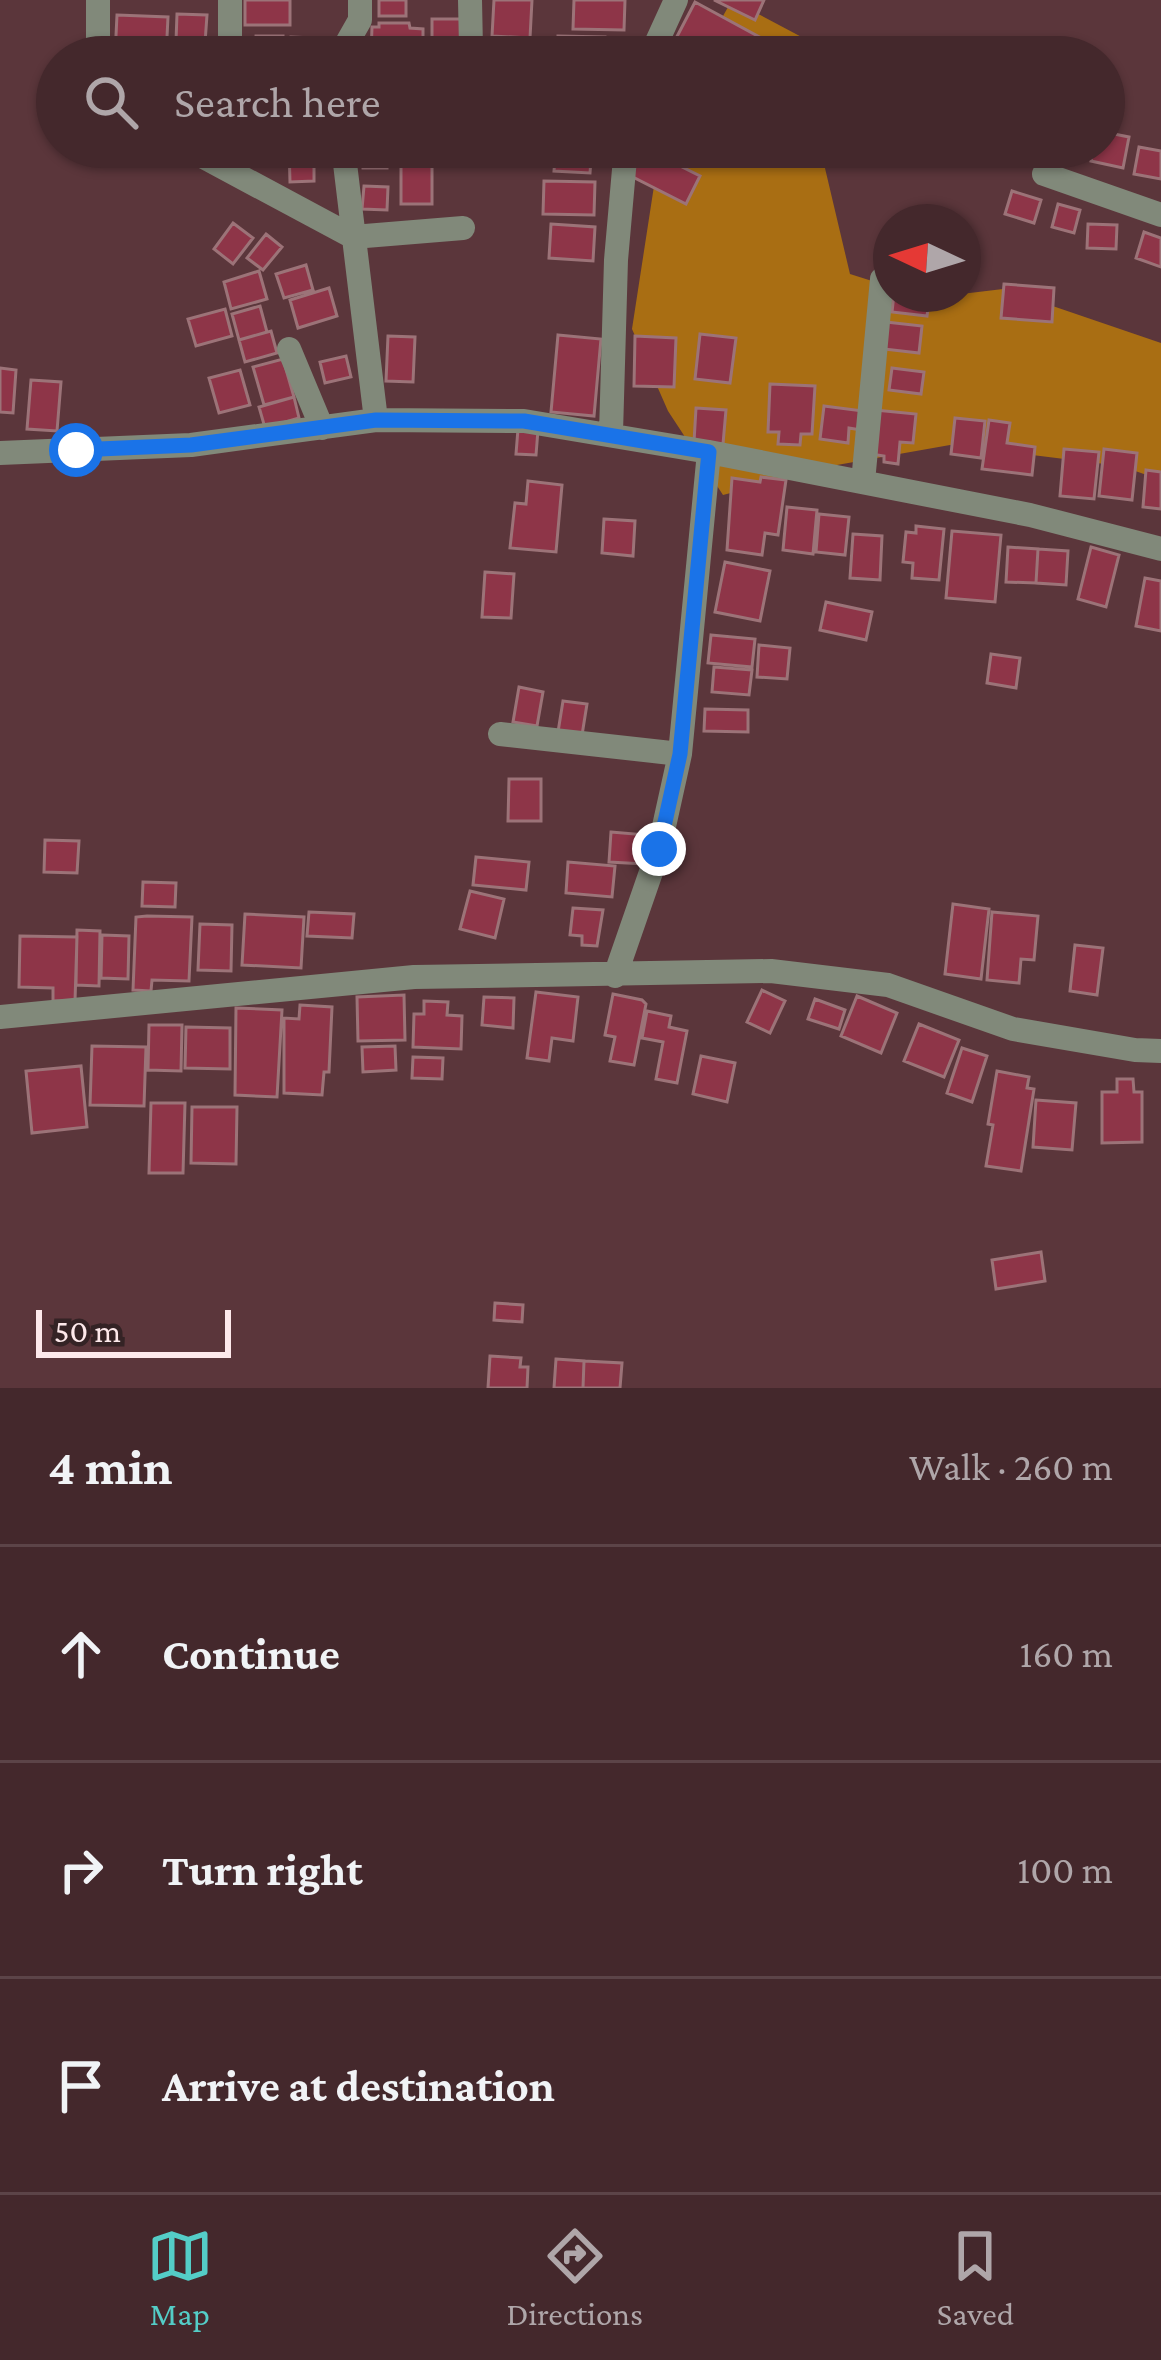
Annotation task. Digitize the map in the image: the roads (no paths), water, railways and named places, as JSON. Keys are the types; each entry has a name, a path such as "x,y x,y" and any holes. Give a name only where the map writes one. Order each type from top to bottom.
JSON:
{"street":[{"path":"98,0 98,36"},
{"path":"230,0 230,36"},
{"path":"351,36 361,20 360,0"},
{"path":"470,0 471,36"},
{"path":"660,36 676,0"},
{"path":"242,168 353,237 463,228"},
{"path":"346,168 376,420"},
{"path":"611,434 624,168"},
{"path":"1044,174 1161,215"},
{"path":"863,482 879,312"},
{"path":"289,350 322,428"},
{"path":"0,453 191,445 376,420 524,421 1030,515 1161,549"},
{"path":"615,976 659,849 680,754 709,452"},
{"path":"500,734 680,754"},
{"path":"0,1017 414,977 771,971 888,985 1013,1028 1161,1051"}]}
